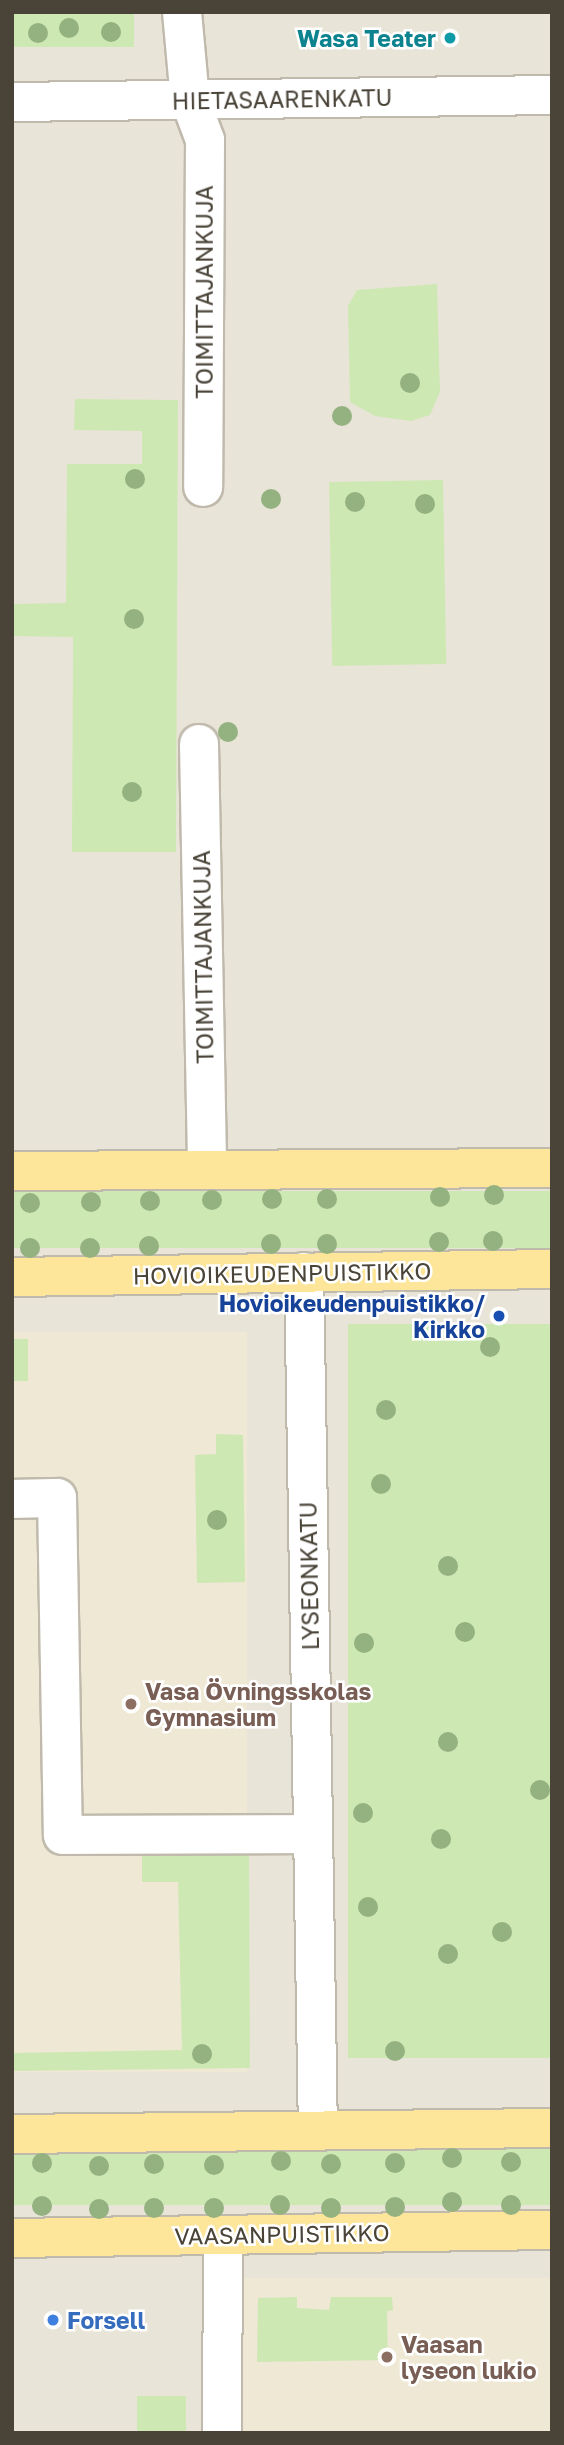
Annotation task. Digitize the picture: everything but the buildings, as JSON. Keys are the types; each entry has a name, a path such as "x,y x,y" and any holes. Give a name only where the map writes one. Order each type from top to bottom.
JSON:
{"main road":[{"path":"12,1171 552,1168"},
{"name":"HOVIOIKEUDENPUISTIKKO","path":"12,1277 552,1269"},
{"path":"12,2134 552,2128"},
{"name":"VAASANPUISTIKKO","path":"12,2238 552,2230"}],"street":[{"name":"TOIMITTAJANKUJA","path":"182,12 190,100 205,140 203,487"},
{"name":"HIETASAARENKATU","path":"12,102 552,95"},
{"name":"TOIMITTAJANKUJA","path":"199,744 207,1169"},
{"name":"LYSEONKATU","path":"304,1272 318,2131"},
{"path":"12,1499 57,1498 63,1835 313,1834"},
{"path":"222,2433 223,2235"}],"shaded area":[{"path":"12,12 552,12 552,2433 12,2433"},
{"name":"Vasa Övningsskolas Gymnasium","path":"12,1332 247,1332 247,2072 12,2072"},
{"name":"Vaasan lyseon lukio","path":"224,2278 552,2278 552,2433 224,2433"}],"green space":[{"path":"12,12 134,12 134,47 12,47"},
{"path":"437,284 440,392 430,415 411,421 375,416 350,402 348,306 357,290"},
{"path":"75,399 178,400 176,852 72,852 73,637 12,636 12,604 66,603 67,464 142,464 142,431 74,430"},
{"path":"443,480 446,664 332,666 329,482"},
{"path":"12,1191 552,1191 552,1248 12,1248"},
{"path":"348,1324 552,1324 552,2058 348,2058"},
{"path":"12,1339 28,1339 28,1381 12,1381"},
{"path":"216,1434 243,1435 245,1582 197,1583 195,1455 216,1454"},
{"path":"142,1847 249,1849 250,2068 12,2071 12,2053 182,2050 178,1882 142,1882"},
{"path":"12,2147 552,2147 552,2205 12,2205"},
{"path":"297,2297 297,2308 329,2310 331,2297 392,2297 393,2310 387,2311 388,2360 257,2362 258,2298"},
{"path":"137,2396 186,2396 186,2433 137,2433"}],"place":[{"name":"Wasa Teater","path":"450,38"},
{"name":"Hovioikeudenpuistikko/ Kirkko","path":"499,1316"},
{"name":"Vasa Övningsskolas Gymnasium","path":"131,1704"},
{"name":"Forsell","path":"53,2320"},
{"name":"Vaasan lyseon lukio","path":"387,2357"}]}
